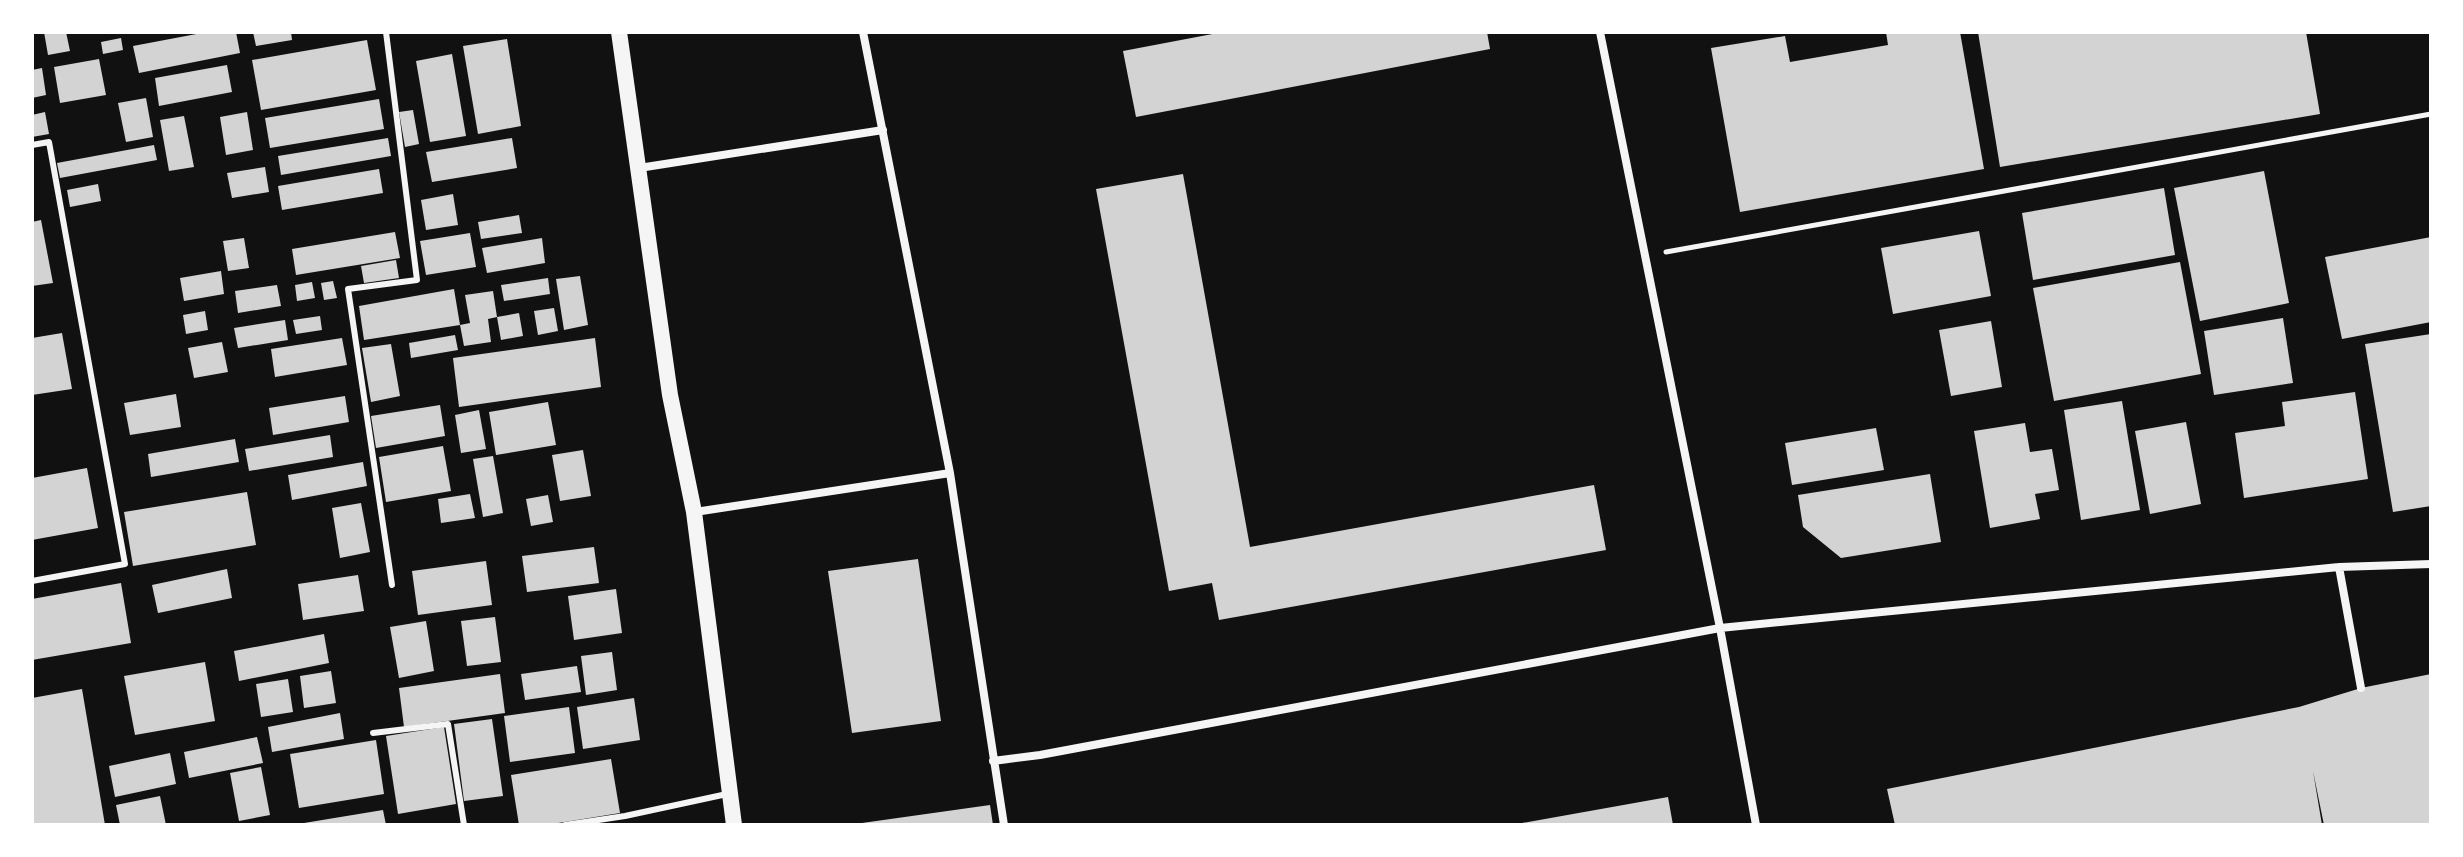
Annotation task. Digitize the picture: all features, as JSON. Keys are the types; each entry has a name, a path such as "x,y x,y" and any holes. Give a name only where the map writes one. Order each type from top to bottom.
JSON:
{"main road":[{"path":"619,32 670,395 694,512 734,825"}],"street":[{"path":"863,32 950,473 1004,825"},
{"path":"1600,32 1720,628 1756,825"},
{"path":"639,168 883,130"},
{"path":"694,512 950,473"},
{"path":"993,761 1040,755 1720,628 2339,567 2431,564"},
{"path":"2339,567 2361,688"}],"lane":[{"path":"386,32 417,280 348,289 392,585"},
{"path":"32,145 49,142 125,564 32,581"},
{"path":"373,733 448,724 464,825"},
{"path":"565,825 625,816 730,793"}],"path":[{"path":"1645,255 2431,114"}],"building":[{"path":"44,32 66,32 70,51 48,55"},
{"path":"207,32 236,32 240,53 139,73 133,46"},
{"path":"253,32 291,32 292,40 256,46"},
{"path":"1223,32 1487,32 1490,49 1136,117 1123,51"},
{"path":"1886,32 1960,32 1984,169 1740,212 1711,48 1785,36 1790,62 1888,45"},
{"path":"1978,32 2306,32 2320,114 2000,167"},
{"path":"121,38 123,50 103,54 101,42"},
{"path":"507,39 521,126 478,134 463,46"},
{"path":"367,40 376,90 261,110 252,60"},
{"path":"452,54 466,136 430,142 416,61"},
{"path":"99,59 106,95 60,103 54,67"},
{"path":"227,65 232,92 159,106 155,78"},
{"path":"42,68 46,95 32,98 32,70"},
{"path":"146,98 153,137 126,142 118,103"},
{"path":"379,99 384,129 270,148 265,118"},
{"path":"413,110 419,144 405,147 399,112"},
{"path":"45,112 49,134 32,137 32,115"},
{"path":"247,112 253,150 226,155 220,117"},
{"path":"184,116 194,167 169,171 160,120"},
{"path":"388,138 391,156 281,175 278,156"},
{"path":"512,138 517,168 432,182 426,152"},
{"path":"154,145 157,160 60,178 57,163"},
{"path":"265,167 269,192 232,198 227,173"},
{"path":"379,169 383,193 282,210 278,186"},
{"path":"2264,171 2289,303 2200,321 2174,188"},
{"path":"1183,174 1250,547 1594,485 1606,550 1219,620 1212,583 1169,591 1096,189"},
{"path":"98,184 101,201 70,207 67,190"},
{"path":"2164,188 2175,255 2033,280 2022,213"},
{"path":"453,194 458,225 426,230 421,200"},
{"path":"519,215 522,233 481,239 478,222"},
{"path":"41,220 53,283 32,286 32,222"},
{"path":"1979,231 1991,296 1893,314 1881,248"},
{"path":"395,232 400,258 296,275 292,249"},
{"path":"470,233 476,267 426,275 420,241"},
{"path":"2431,237 2431,322 2342,339 2325,257"},
{"path":"244,238 249,268 228,271 223,241"},
{"path":"542,238 545,263 487,273 482,248"},
{"path":"396,260 399,278 364,283 361,266"},
{"path":"2180,262 2201,374 2054,401 2033,288"},
{"path":"221,271 224,294 184,301 180,278"},
{"path":"580,276 588,325 564,330 556,279"},
{"path":"548,278 550,294 504,301 501,285"},
{"path":"333,281 337,298 324,300 321,283"},
{"path":"312,282 315,298 297,301 295,285"},
{"path":"277,285 281,306 238,313 235,291"},
{"path":"454,289 460,325 364,340 359,306"},
{"path":"493,291 497,317 488,319 491,342 464,346 460,325 470,323 465,295"},
{"path":"554,308 558,331 538,335 534,311"},
{"path":"205,311 208,330 186,334 183,315"},
{"path":"519,313 523,336 501,340 497,317"},
{"path":"320,316 322,330 296,334 293,320"},
{"path":"2283,318 2293,383 2214,395 2204,331"},
{"path":"285,320 288,340 238,348 234,328"},
{"path":"1991,321 2002,387 1951,396 1939,330"},
{"path":"62,333 72,389 32,395 32,338"},
{"path":"2431,334 2431,506 2393,512 2365,344"},
{"path":"455,335 458,350 411,358 409,343"},
{"path":"342,338 347,365 275,377 271,349"},
{"path":"595,338 601,387 459,407 453,358"},
{"path":"222,342 228,372 194,378 188,348"},
{"path":"391,344 400,396 371,402 362,348"},
{"path":"2355,392 2368,479 2244,498 2235,433 2285,426 2282,402"},
{"path":"176,394 181,427 130,435 124,403"},
{"path":"345,396 349,422 273,435 269,408"},
{"path":"2122,401 2140,510 2081,520 2064,410"},
{"path":"548,402 556,445 496,455 489,412"},
{"path":"440,405 445,436 376,448 371,416"},
{"path":"479,410 486,449 461,453 455,415"},
{"path":"2186,422 2201,504 2150,514 2135,431"},
{"path":"2025,423 2030,452 2052,449 2059,490 2035,494 2040,519 1990,528 1974,431"},
{"path":"1876,428 1884,470 1792,485 1785,443"},
{"path":"330,435 333,457 249,471 245,449"},
{"path":"235,439 239,462 151,477 148,454"},
{"path":"443,446 451,491 386,502 379,457"},
{"path":"583,450 591,496 560,501 552,455"},
{"path":"493,456 503,513 483,517 473,459"},
{"path":"363,462 367,486 292,500 288,475"},
{"path":"87,468 98,528 32,540 32,478"},
{"path":"1930,474 1941,542 1841,558 1803,527 1798,495"},
{"path":"247,492 256,545 133,566 124,512"},
{"path":"470,494 475,518 441,523 438,499"},
{"path":"548,495 553,522 531,526 526,499"},
{"path":"361,503 370,552 340,558 332,508"},
{"path":"594,547 599,583 527,592 522,556"},
{"path":"918,559 941,721 852,733 828,571"},
{"path":"486,561 492,605 418,615 412,571"},
{"path":"227,569 232,598 158,613 152,585"},
{"path":"358,575 364,611 303,620 298,584"},
{"path":"121,583 131,643 32,660 32,599"},
{"path":"616,589 622,633 574,640 568,596"},
{"path":"495,617 501,662 467,666 461,621"},
{"path":"426,621 434,671 399,678 390,627"},
{"path":"324,634 329,663 239,681 234,651"},
{"path":"612,652 617,690 586,695 581,656"},
{"path":"205,662 215,721 135,735 124,676"},
{"path":"577,666 581,692 525,700 521,674"},
{"path":"331,671 336,703 304,708 300,676"},
{"path":"500,674 505,713 404,727 399,688"},
{"path":"2431,674 2431,825 2324,825 2313,771 2322,825 1895,825 1887,789 2299,707 2361,688"},
{"path":"288,679 293,712 261,717 256,684"},
{"path":"82,689 105,825 32,825 32,698"},
{"path":"634,698 640,740 583,749 577,707"},
{"path":"569,707 575,753 510,762 504,716"},
{"path":"340,713 344,739 272,752 268,727"},
{"path":"492,719 503,796 464,801 454,724"},
{"path":"444,727 456,804 398,814 386,736"},
{"path":"257,737 263,763 189,778 184,752"},
{"path":"376,740 384,794 299,808 290,754"},
{"path":"170,753 176,784 115,797 109,766"},
{"path":"611,759 620,813 546,825 519,825 511,775"},
{"path":"261,767 270,815 239,821 230,773"},
{"path":"160,796 166,825 120,825 116,805"},
{"path":"1668,797 1673,825 1522,825 1522,823"},
{"path":"990,805 993,825 862,825 862,823"},
{"path":"383,810 386,825 304,825 304,823"}]}
